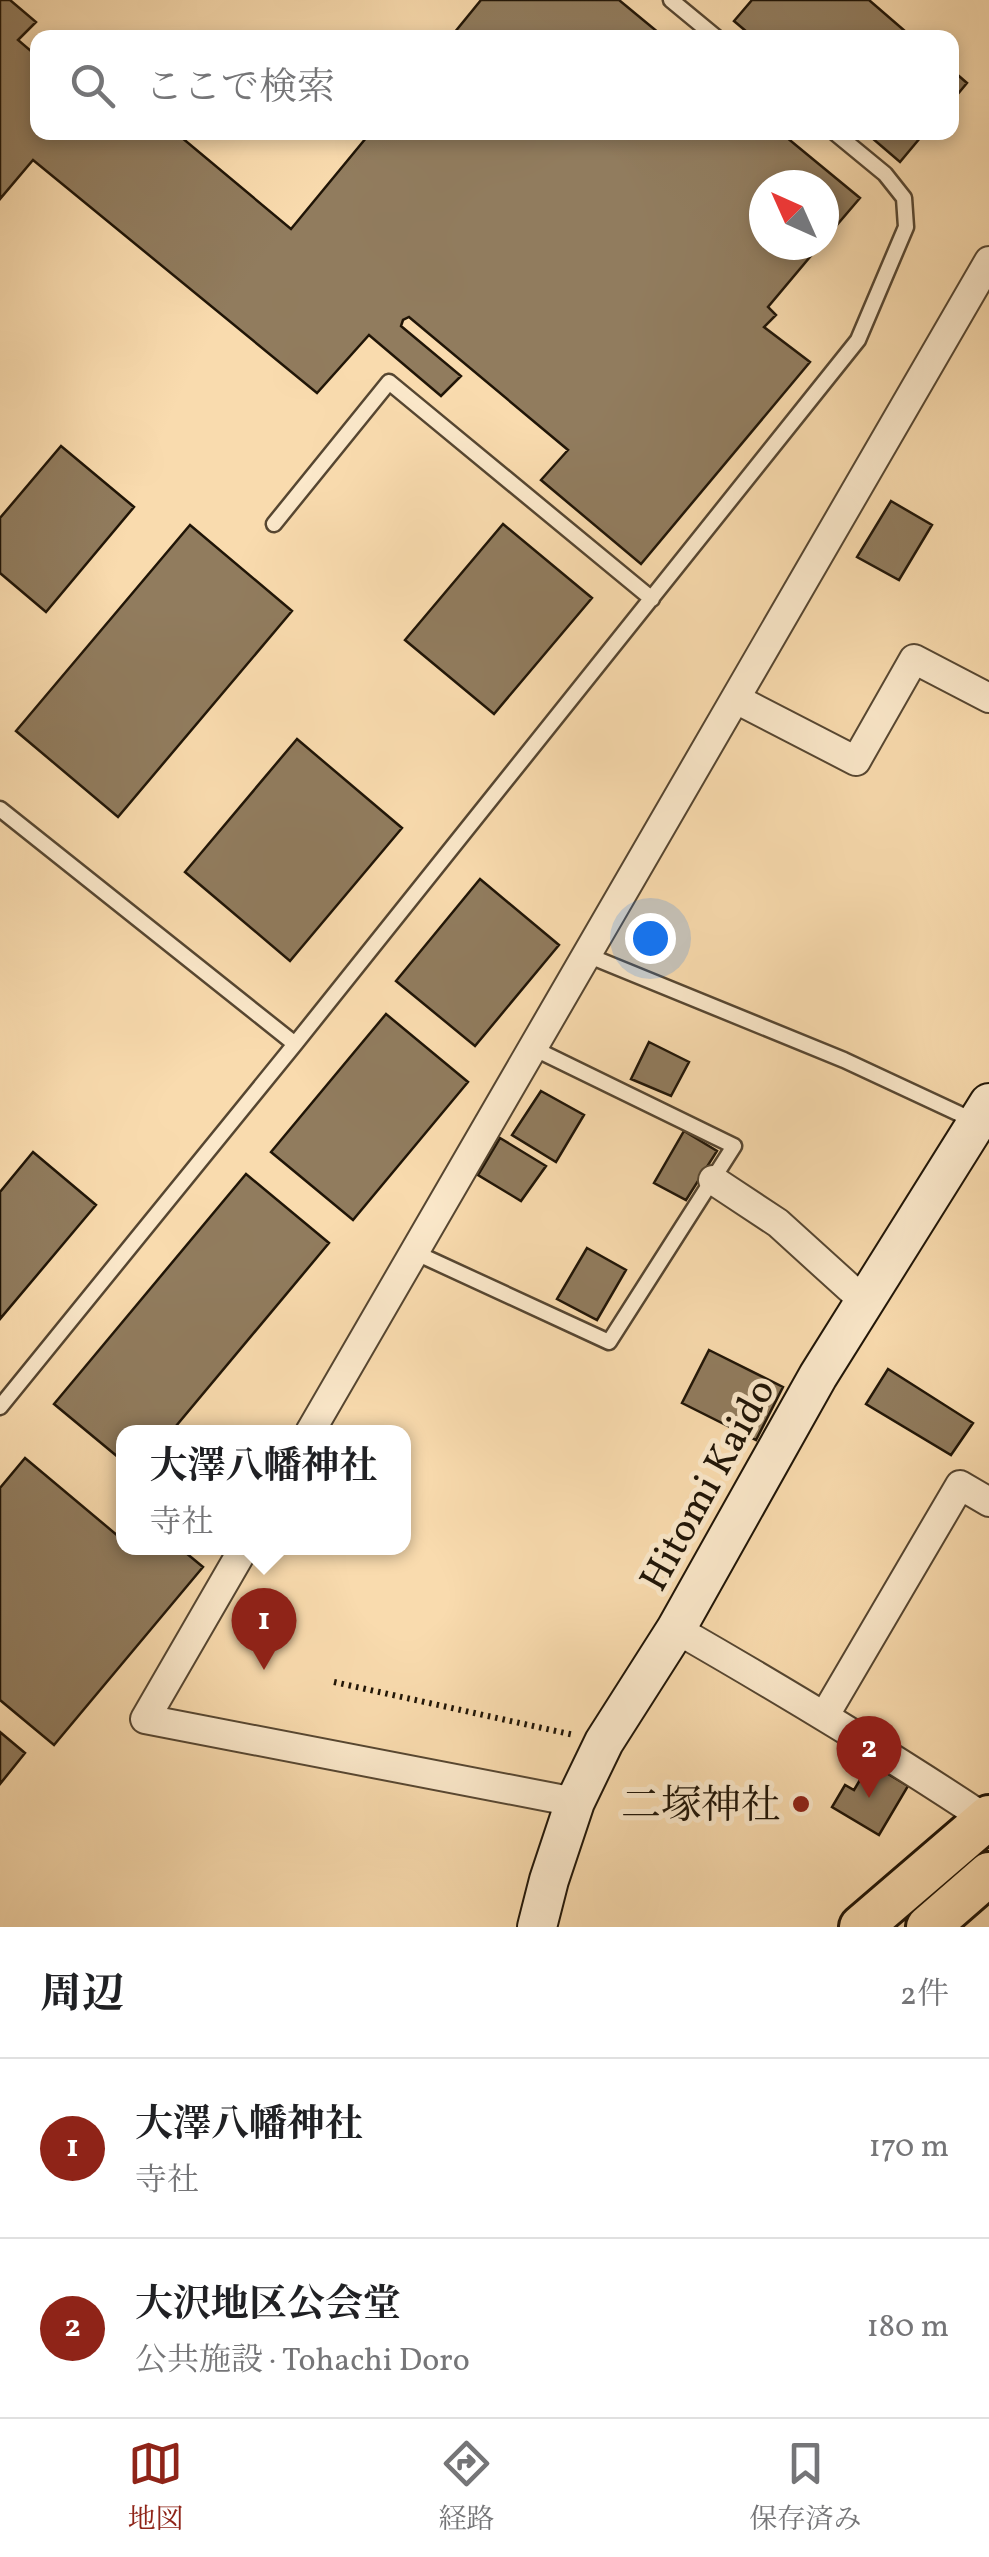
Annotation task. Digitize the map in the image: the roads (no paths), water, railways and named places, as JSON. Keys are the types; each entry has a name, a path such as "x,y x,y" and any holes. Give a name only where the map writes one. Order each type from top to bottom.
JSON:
{"main road":[{"name":"Hitomi Kaido","path":"537,1927 575,1802 604,1742 676,1629 818,1376 983,1112"},
{"path":"861,1927 988,1819"},
{"path":"928,1927 989,1874"}],"street":[{"path":"314,1425 989,261"},
{"path":"736,699 856,761 914,659 989,698"},
{"path":"713,1180 778,1223 864,1302"},
{"path":"825,1715 960,1484 989,1502"},
{"path":"240,1555 145,1719 575,1802"},
{"path":"676,1629 825,1715 988,1819"}],"lane":[{"path":"672,0 708,30"},
{"path":"0,1407 858,340 906,227 904,198 884,174 844,140"},
{"path":"274,524 389,382 652,600"},
{"path":"0,809 295,1044"},
{"path":"587,955 983,1112"},
{"path":"414,1252 609,1342 734,1146 533,1048"}],"place":[{"name":"大澤八幡神社","path":"264,1670"},
{"name":"大沢地区公会堂","path":"869,1798"},
{"name":"二塚神社","path":"801,1804"}]}
